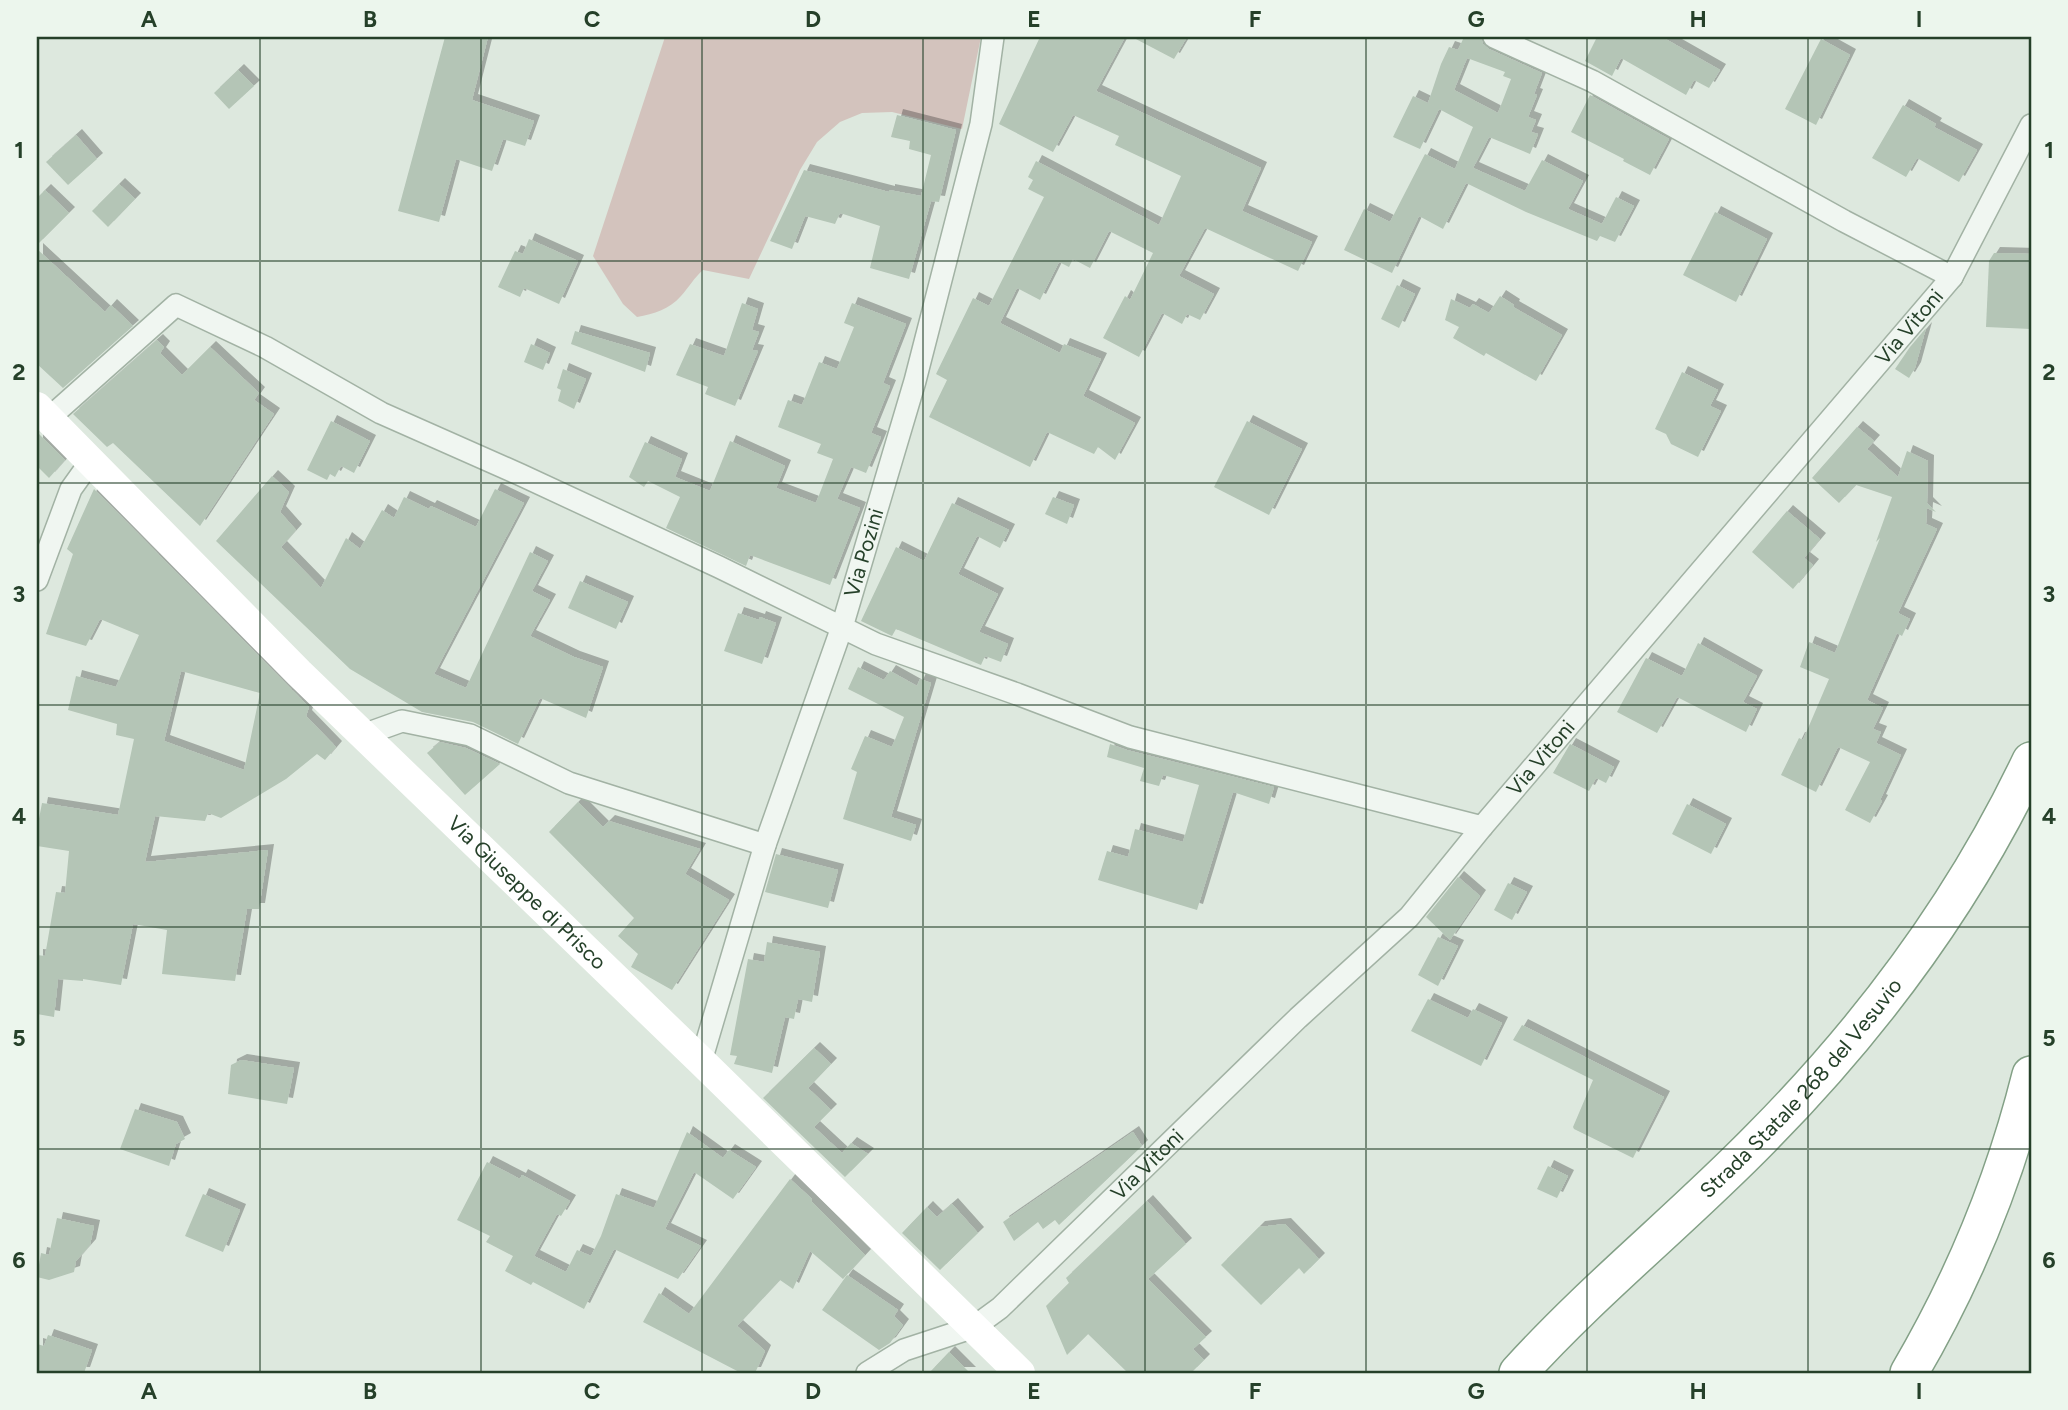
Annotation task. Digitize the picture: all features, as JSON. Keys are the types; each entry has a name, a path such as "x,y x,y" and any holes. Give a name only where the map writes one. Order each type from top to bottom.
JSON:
{"highway":[{"name":"Strada Statale 268 del Vesuvio","path":"1518,1373 1611,1278 1760,1139 1830,1066 1895,986 1953,902 2006,815 2031,761"},
{"path":"1909,1373 1956,1285 1976,1240 2003,1170 2031,1075"}],"main road":[{"name":"Via Giuseppe di Prisco","path":"42,413 299,673 1020,1373"}],"street":[{"name":"Via Pozini","path":"701,1061 765,845 842,627 915,381 981,124 993,37"},
{"path":"1494,37 1592,80 1844,221 1952,277"},
{"name":"Via Vitoni","path":"867,1373 904,1350 974,1327 1000,1308 1298,1018 1409,917 1482,827 1952,277 2031,125"},
{"path":"42,413 176,305 265,347 381,413 533,481 876,645 1130,737 1482,827"},
{"path":"37,580 71,489 91,461"},
{"path":"363,735 402,720 470,735 569,783 765,845"}],"shaded area":[{"path":"665,37 981,37 962,129 892,112 862,113 840,122 817,142 800,170 749,279 703,270 667,308 637,317 623,304 593,256"}],"building":[{"path":"445,37 488,37 472,100 534,121 525,146 503,139 492,171 456,159 439,222 398,211"},
{"path":"1040,37 1125,37 1096,91 1261,168 1242,211 1312,242 1298,271 1205,228 1179,276 1214,294 1200,320 1187,314 1182,324 1162,313 1139,357 1103,338 1125,296 1130,300 1153,253 1109,231 1090,268 1073,259 1069,267 1059,262 1040,300 1017,288 1000,323 1060,353 1064,344 1101,359 1083,396 1135,423 1115,460 1098,447 1094,454 1047,432 1030,467 929,417 947,380 936,374 973,298 989,306 1044,197 1028,189 1033,180 1028,177 1036,161 1159,225 1181,176 1115,145 1119,136 1073,115 1053,152 999,124"},
{"path":"1132,37 1187,37 1174,59"},
{"path":"1464,37 1481,37 1483,44 1489,49 1542,73 1528,117 1536,120 1531,132 1538,134 1530,154 1489,137 1473,168 1525,191 1542,160 1583,181 1568,209 1602,224 1616,197 1634,206 1615,242 1600,236 1597,241 1526,212 1466,183 1443,229 1419,216 1392,273 1344,250 1364,209 1390,222 1425,154 1455,169 1473,127 1439,109 1420,149 1393,137 1413,96 1438,108 1428,103 1441,64 1449,47 1458,50","holes":["1467,58 1505,72 1503,76 1511,79 1498,113 1454,90"]},
{"path":"1597,37 1662,37 1720,70 1709,88 1694,80 1686,95 1621,58 1612,76 1585,61"},
{"path":"1821,39 1850,55 1816,125 1785,109"},
{"path":"238,70 254,86 229,109 214,93"},
{"path":"1590,95 1669,139 1650,175 1571,132"},
{"path":"1903,105 1936,124 1934,127 1977,150 1959,182 1917,158 1906,177 1872,158"},
{"path":"897,115 956,130 939,202 931,201 909,279 870,268 880,226 840,213 835,224 805,216 792,249 770,241 804,170 889,192 921,196 931,155 909,149 910,141 891,137"},
{"path":"76,135 97,159 68,185 46,162"},
{"path":"119,184 135,199 108,227 92,211"},
{"path":"45,190 69,213 37,245 37,198"},
{"path":"1715,212 1767,239 1736,302 1683,275"},
{"path":"529,239 578,261 559,304 524,288 520,297 498,287 515,251 523,254"},
{"path":"37,249 105,312 111,305 133,326 63,388 37,364"},
{"path":"1994,253 2031,254 2031,329 1986,327 1989,261"},
{"path":"1397,285 1415,294 1399,328 1381,319"},
{"path":"1500,296 1514,305 1513,307 1562,335 1536,381 1453,338 1459,327 1445,320 1451,299 1470,308 1473,304 1489,313"},
{"path":"742,303 758,309 752,330 759,332 752,350 758,351 735,406 705,394 708,387 676,375 690,344 724,356"},
{"path":"852,303 906,324 883,383 890,386 871,433 881,437 866,473 851,467 837,499 860,508 830,585 750,555 746,566 666,528 680,497 648,481 644,487 629,477 645,442 682,459 675,477 710,491 730,441 785,466 776,488 816,503 833,459 817,453 821,444 778,427 788,400 802,405 819,362 837,369 854,327 844,323"},
{"path":"1926,328 1915,368 1909,378 1895,369"},
{"path":"575,331 650,353 645,372 571,344"},
{"path":"157,340 164,347 160,353 182,375 210,347 259,393 254,400 274,414 200,526 113,443 107,447 73,414"},
{"path":"531,344 550,353 543,370 524,362"},
{"path":"563,369 586,379 574,409 558,401 561,390 557,388"},
{"path":"1682,372 1718,390 1710,406 1721,411 1698,457 1671,444 1666,434 1655,429"},
{"path":"331,421 370,441 354,473 341,466 335,477 330,474 327,480 307,470"},
{"path":"1247,421 1302,449 1269,515 1214,487"},
{"path":"1857,427 1874,441 1867,449 1898,477 1907,451 1928,461 1927,503 1936,512 1927,508 1926,524 1937,529 1898,613 1910,619 1902,636 1897,633 1867,700 1883,708 1873,729 1881,732 1876,743 1901,755 1870,823 1845,810 1870,762 1838,747 1816,792 1781,775 1799,738 1803,740 1829,679 1800,667 1809,642 1835,653 1880,538 1876,542 1892,497 1856,485 1839,503 1812,478"},
{"path":"37,432 65,460 49,478 37,466"},
{"path":"272,476 289,492 280,512 296,530 281,547 321,588 346,538 360,549 382,510 394,518 404,497 476,527 495,489 524,503 434,674 466,688 530,552 548,561 532,591 550,600 530,636 574,657 603,667 586,718 540,698 518,744 473,722 422,712 350,669 216,541"},
{"path":"94,489 309,707 306,716 336,747 325,760 317,754 286,779 221,818 208,813 205,821 155,816 145,862 268,850 259,909 247,909 235,981 162,974 167,930 133,924 121,985 83,979 58,979 54,1017 37,1014 37,955 45,956 56,892 65,893 69,851 37,846 37,824 42,803 118,815 134,739 116,735 117,724 68,710 76,676 116,687 139,635 100,619 86,646 46,634 73,554 67,549","holes":["181,671 260,693 244,770 164,741"]},
{"path":"1053,497 1074,505 1067,524 1045,514"},
{"path":"952,503 1009,530 1000,548 977,536 958,574 998,594 979,632 1008,644 1001,662 985,656 981,665 896,629 892,636 861,621 896,547 924,561"},
{"path":"1787,511 1820,539 1804,558 1813,565 1793,589 1752,552"},
{"path":"580,581 628,602 616,629 568,608"},
{"path":"738,613 776,623 762,664 724,651"},
{"path":"1698,643 1757,676 1743,702 1757,709 1746,732 1677,697 1657,733 1617,712 1646,658 1682,676"},
{"path":"858,667 884,680 890,671 917,686 920,679 931,683 891,817 916,825 911,841 843,819 857,772 851,769 865,736 892,747 904,717 848,689"},
{"path":"440,742 466,748 500,764 465,795 427,753"},
{"path":"1110,744 1274,787 1269,804 1233,792 1197,910 1098,880 1107,851 1128,857 1135,829 1183,842 1199,785 1163,775 1159,786 1140,781 1144,768 1107,757"},
{"path":"1570,744 1614,767 1606,783 1596,778 1589,791 1553,773"},
{"path":"578,802 603,827 609,821 700,849 685,874 729,900 672,990 631,967 638,954 618,936 634,918 549,832"},
{"path":"1687,804 1726,824 1711,854 1672,834"},
{"path":"776,854 838,870 828,908 765,892"},
{"path":"1458,877 1480,896 1450,940 1426,917"},
{"path":"1508,883 1527,892 1512,920 1494,910"},
{"path":"1438,937 1458,946 1438,986 1418,975"},
{"path":"767,942 820,952 812,1002 798,999 794,1019 785,1017 772,1073 734,1064 737,1056 730,1055 748,959 764,962"},
{"path":"1428,999 1468,1018 1473,1009 1502,1023 1481,1066 1411,1031"},
{"path":"1522,1025 1664,1097 1633,1158 1574,1129 1593,1080 1513,1040"},
{"path":"814,1048 831,1064 808,1088 831,1110 814,1127 842,1153 851,1143 868,1154 845,1177 763,1098"},
{"path":"241,1060 294,1068 287,1104 228,1094 231,1065"},
{"path":"135,1109 177,1122 185,1139 176,1144 169,1166 120,1149"},
{"path":"687,1132 723,1158 729,1150 756,1167 733,1199 694,1172 665,1229 701,1246 678,1279 614,1249 584,1309 533,1282 531,1285 505,1271 513,1256 486,1242 490,1236 457,1220 487,1162 520,1179 522,1175 570,1201 561,1216 557,1214 534,1256 566,1272 577,1250 591,1256 616,1194 654,1208"},
{"path":"1133,1132 1142,1146 1059,1225 1055,1220 1043,1229 1038,1222 1014,1241 1003,1222"},
{"path":"1548,1166 1568,1176 1557,1198 1537,1189"},
{"path":"790,1179 865,1255 843,1279 810,1251 793,1289 780,1280 737,1326 765,1351 755,1373 741,1373 643,1322 659,1293 689,1314"},
{"path":"203,1194 240,1210 223,1252 185,1236"},
{"path":"1147,1201 1186,1244 1148,1279 1206,1337 1193,1349 1204,1360 1191,1373 1128,1373 1088,1334 1067,1355 1046,1306 1069,1283 1066,1278"},
{"path":"952,1204 978,1233 940,1270 902,1233 927,1207 937,1217"},
{"path":"57,1218 94,1226 90,1245 76,1261 74,1272 49,1280 37,1277 41,1253 49,1255"},
{"path":"1285,1224 1319,1259 1304,1274 1299,1268 1261,1305 1221,1265 1259,1227"},
{"path":"847,1275 898,1310 894,1316 903,1325 890,1343 879,1350 822,1310"},
{"path":"48,1335 92,1350 84,1373 37,1373 37,1344 44,1346"},
{"path":"949,1352 970,1373 929,1373"}]}
